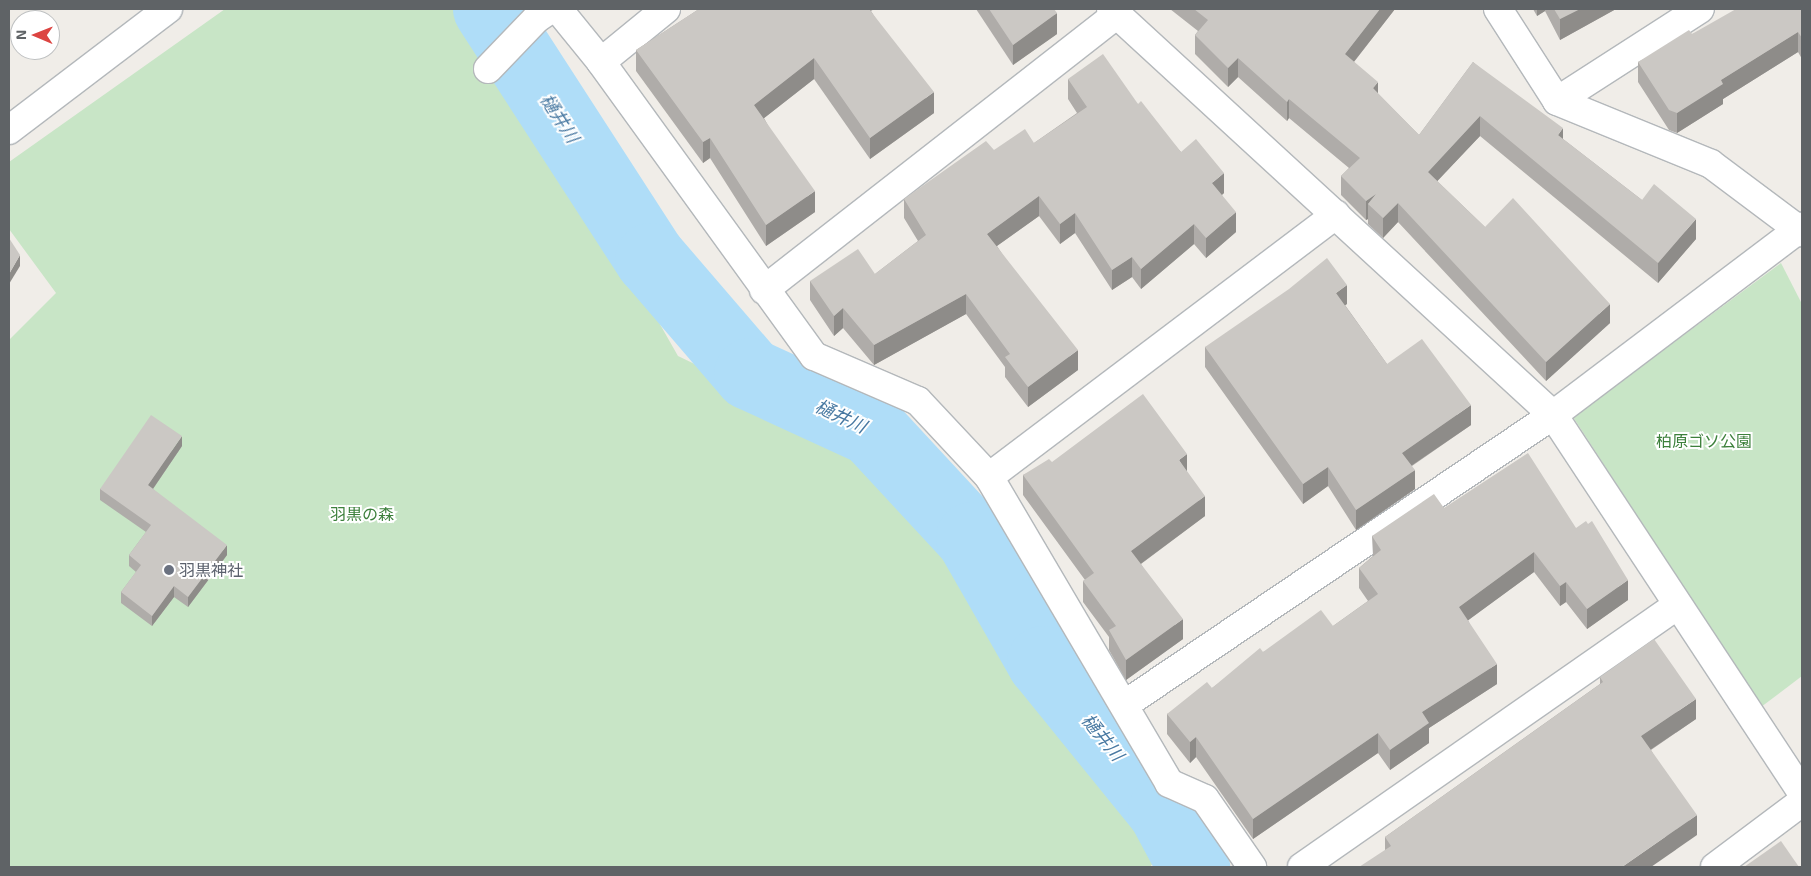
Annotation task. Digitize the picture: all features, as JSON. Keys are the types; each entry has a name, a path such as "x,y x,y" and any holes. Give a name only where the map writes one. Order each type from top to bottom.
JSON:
{"street":[{"path":"9,130 168,9"},
{"path":"601,62 666,9"},
{"path":"1124,705 1553,415 1801,230 1711,164 1556,101 1498,9"},
{"path":"1556,101 1700,9"},
{"path":"488,69 548,12 601,62 764,290 814,356 918,401 989,477 1169,783 1205,799 1252,867"},
{"path":"764,290 1114,12 1553,415 1802,792"},
{"path":"989,477 1336,215"},
{"path":"1302,867 1678,605"},
{"path":"1715,867 1802,802"}],"green space":[{"name":"羽黒の森","path":"225,9 461,9 570,166 678,356 798,414 937,528 1006,663 1127,807 1153,863 1150,867 9,867 9,340 56,293 9,229 9,162"},
{"name":"柏原ゴソ公園","path":"1781,263 1802,304 1802,676 1761,707 1573,417"}],"building":[{"path":"699,9 869,9 934,92 870,138 814,58 754,105 815,191 766,225 710,138 703,142 636,50"},
{"path":"989,9 1054,9 1057,13 1013,45"},
{"path":"1194,9 1380,9 1345,54 1378,82 1373,88 1419,135 1473,62 1563,128 1558,135 1642,200 1654,184 1696,219 1658,263 1480,116 1428,172 1485,227 1513,198 1610,304 1546,362 1398,203 1383,218 1368,204 1376,194 1366,201 1341,176 1360,158 1289,99 1287,102 1238,58 1228,68 1195,35 1208,20"},
{"path":"1554,9 1580,9 1560,19"},
{"path":"1736,9 1802,9 1802,38 1798,32 1721,80 1723,84 1677,113 1669,110 1638,62 1689,30 1692,34"},
{"path":"1103,54 1138,104 1141,101 1181,152 1196,139 1224,173 1212,183 1236,212 1206,238 1194,224 1141,269 1132,257 1112,270 1075,213 1060,224 1039,196 987,234 1078,350 1028,387 1005,357 1010,354 966,294 874,345 843,308 834,316 810,281 858,249 875,274 926,235 904,199 986,141 994,150 1025,129 1034,143 1087,107 1068,79"},
{"path":"9,238 20,255 9,274"},
{"path":"1327,258 1347,285 1336,293 1387,364 1422,339 1471,405 1402,453 1415,470 1356,510 1328,467 1303,484 1205,347 1289,289"},
{"path":"1143,394 1187,454 1179,460 1205,496 1131,551 1183,619 1126,660 1109,630 1116,626 1083,581 1094,573 1023,475 1049,459 1052,462"},
{"path":"151,415 182,436 148,485 227,545 188,597 174,586 152,616 121,592 141,565 129,555 151,525 100,489"},
{"path":"1528,453 1576,528 1586,521 1588,524 1592,521 1628,580 1587,609 1566,582 1560,586 1534,552 1459,607 1497,664 1422,712 1429,723 1390,750 1378,733 1253,819 1196,737 1190,742 1167,714 1207,682 1212,688 1260,648 1263,652 1321,610 1333,626 1378,594 1359,568 1381,550 1372,536 1434,494 1444,508"},
{"path":"1654,639 1696,699 1641,736 1697,815 1622,867 1359,867 1391,846 1385,837 1603,682 1600,677"},
{"path":"1781,841 1799,867 1744,867"}],"waterway":[{"name":"樋井川","path":"489,9 651,259 750,374 872,430 972,538 1043,662 1164,811 1194,867"}],"place":[{"name":"羽黒神社","path":"169,570"}]}
